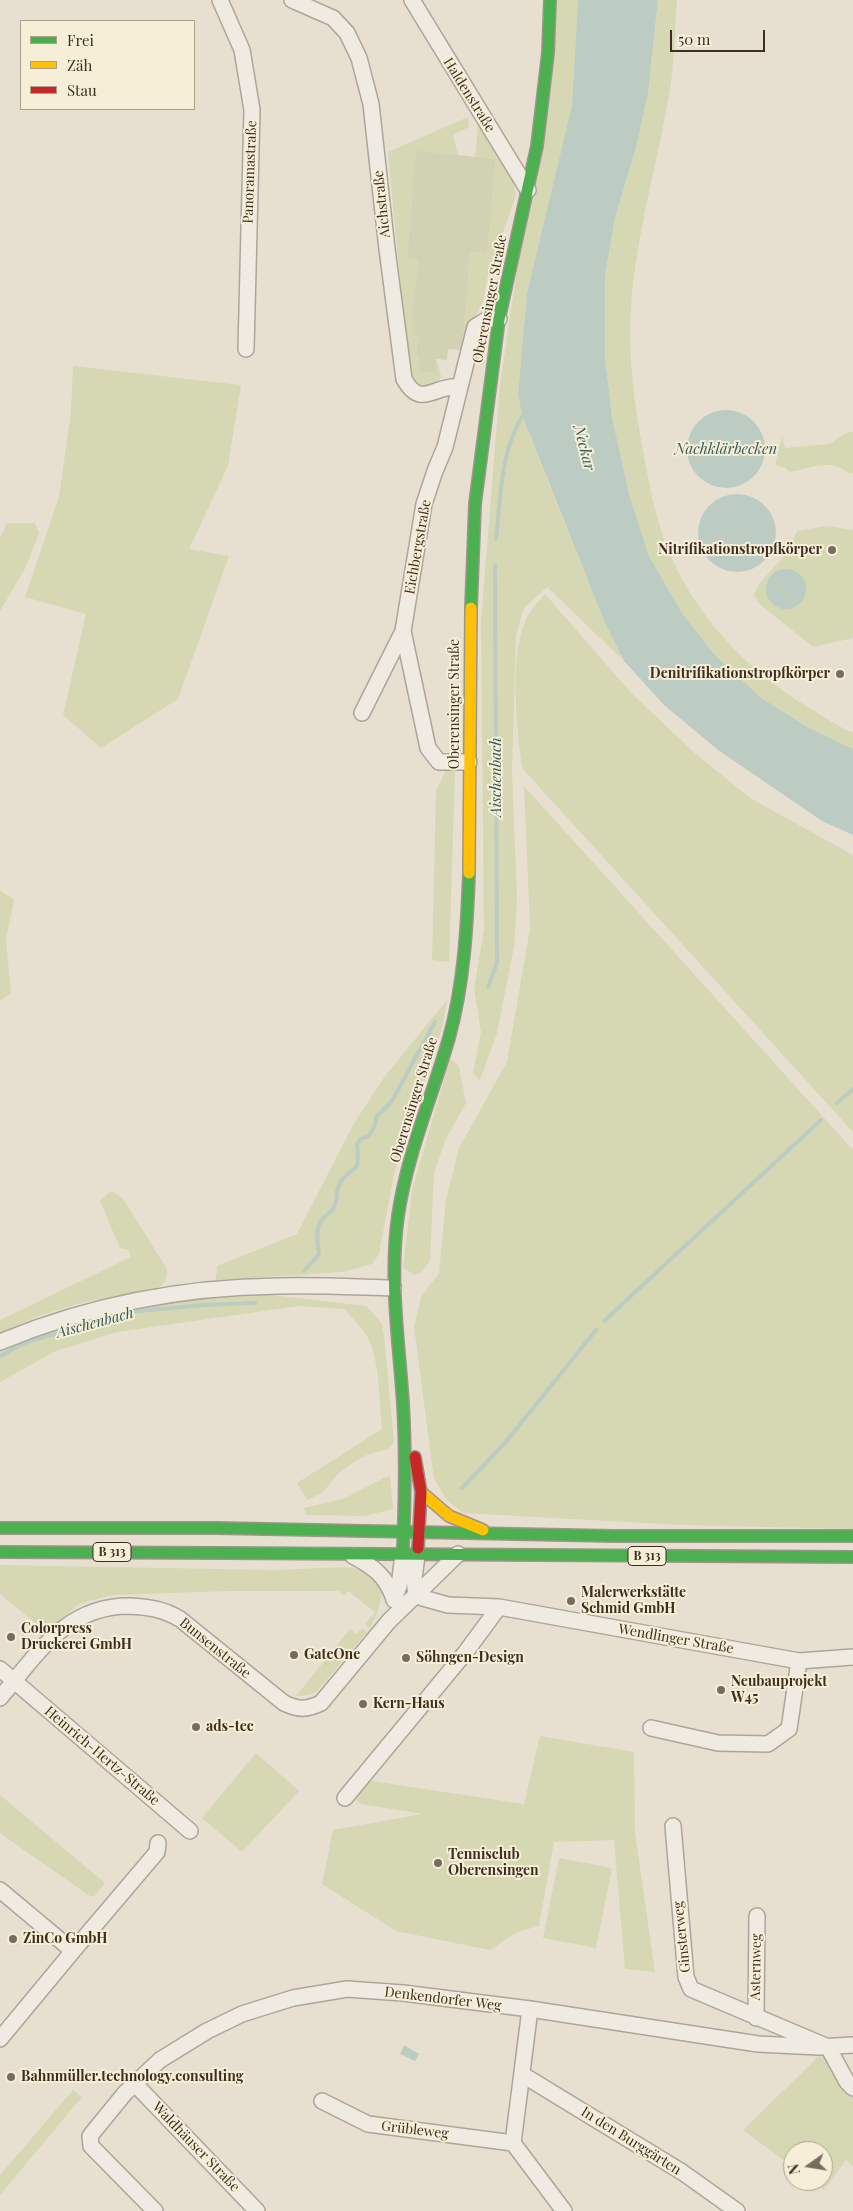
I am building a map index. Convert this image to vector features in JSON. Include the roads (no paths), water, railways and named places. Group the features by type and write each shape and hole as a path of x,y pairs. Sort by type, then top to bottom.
{"main road":[{"name":"Oberensinger Straße","path":"410,1555 404,1530 403,1405 393,1288 398,1216 414,1145 450,1037 462,974 467,931 472,550 483,439 499,319 537,146 548,53 550,0"},
{"name":"Oberensinger Straße","path":"403,1405 414,1450 421,1492 419,1530 410,1555"},
{"path":"421,1492 448,1517 489,1532"},
{"name":"B 313","path":"0,1528 419,1530 695,1538 853,1536"},
{"name":"B 313","path":"0,1552 853,1557"}],"street":[{"name":"Panoramastraße","path":"220,0 242,50 252,110 246,349"},
{"name":"Aichstraße","path":"292,0 332,18 347,33 359,58 371,104 404,379 413,392 422,395 434,393 445,387 459,387"},
{"name":"Haldenstraße","path":"412,0 528,190"},
{"name":"Eichbergstraße","path":"469,762 439,762 428,748 403,631 424,504 435,471 446,447 475,327 488,319 499,319"},
{"path":"362,713 403,631"},
{"path":"0,1342 44,1323 94,1308 186,1292 279,1286 393,1288"},
{"path":"347,1554 382,1574 390,1585 394,1599"},
{"name":"Bunsenstraße","path":"0,1698 55,1634 71,1621 93,1611 114,1606 148,1607 166,1611 180,1619 284,1703 297,1710 309,1709 321,1703 330,1694 389,1622 458,1554"},
{"path":"410,1555 416,1596"},
{"name":"Bunsenstraße","path":"389,1622 394,1599 410,1555"},
{"name":"Wendlinger Straße","path":"416,1596 448,1605 499,1607 799,1661 853,1657"},
{"path":"345,1798 465,1653 499,1607"},
{"path":"651,1728 718,1743 768,1744 789,1729 799,1661"},
{"name":"Heinrich-Hertz-Straße","path":"0,1669 190,1831"},
{"name":"Ginsterweg","path":"673,1826 686,1977 691,1989 828,2047"},
{"path":"0,2039 157,1852 158,1843"},
{"path":"0,1890 73,1951"},
{"name":"Asternweg","path":"756,2018 757,1916"},
{"name":"Denkendorfer Weg","path":"155,2211 92,2146 90,2136 125,2093 160,2060 207,2031 242,2014 293,1998 347,1989 403,1993 530,2009 758,2044 828,2047 853,2045"},
{"path":"530,2009 513,2143 564,2211"},
{"path":"828,2047 847,2082 853,2088"},
{"name":"In den Burggärten","path":"523,2075 682,2172 737,2211"},
{"name":"Waldhäuser Straße","path":"135,2084 257,2211"},
{"name":"Grübleweg","path":"322,2101 368,2124 513,2143"}],"water":[{"name":"Neckar","path":"578,0 658,0 648,93 637,144 615,218 605,276 605,357 612,417 629,494 649,556 682,613 714,654 761,698 809,728 853,749 853,835 822,821 718,750 664,705 624,661 604,621 522,415 518,395 527,293 572,105"},
{"name":"Nachklärbecken","path":"726,410 741,413 753,422 762,434 765,449 762,464 753,476 741,485 726,488 711,485 699,476 690,464 687,449 690,434 699,422 711,413"},
{"name":"Nachklärbecken","path":"737,494 752,497 764,506 773,518 776,533 773,548 764,560 752,569 737,572 722,569 710,560 701,548 698,533 701,518 710,506 722,497"},
{"path":"790,569 797,572 803,578 806,589 805,597 797,606 790,609 782,609 775,606 767,597 766,585 769,578 778,570"},
{"path":"404,2045 419,2054 415,2061 400,2054"}],"waterway":[{"name":"Aischenbach","path":"496,539 506,457 517,426 525,412"},
{"name":"Aischenbach","path":"488,987 497,963 495,566"},
{"name":"Aischenbach","path":"304,1271 319,1254 318,1226 335,1206 340,1183 357,1166 357,1144 361,1139 369,1136 375,1125 376,1117 392,1101 435,1022"},
{"path":"837,1103 853,1089"},
{"path":"604,1321 821,1120"},
{"name":"Aischenbach","path":"0,1356 24,1343 129,1312 203,1305 255,1303"},
{"path":"462,1488 505,1443 596,1330"}],"place":[{"name":"Nitrifikationstropfkörper","path":"832,550"},
{"name":"Denitrifikationstropfkörper","path":"840,674"},
{"name":"Malerwerkstätte Schmid GmbH","path":"571,1601"},
{"name":"Colorpress Druckerei GmbH","path":"11,1637"},
{"name":"GateOne","path":"294,1655"},
{"name":"Söhngen-Design","path":"406,1658"},
{"name":"Neubauprojekt W45","path":"721,1690"},
{"name":"Kern-Haus","path":"363,1704"},
{"name":"ads-tec","path":"196,1727"},
{"name":"Tennisclub Oberensingen","path":"438,1863"},
{"name":"ZinCo GmbH","path":"13,1939"},
{"name":"Bahnmüller.technology.consulting","path":"11,2077"}]}
